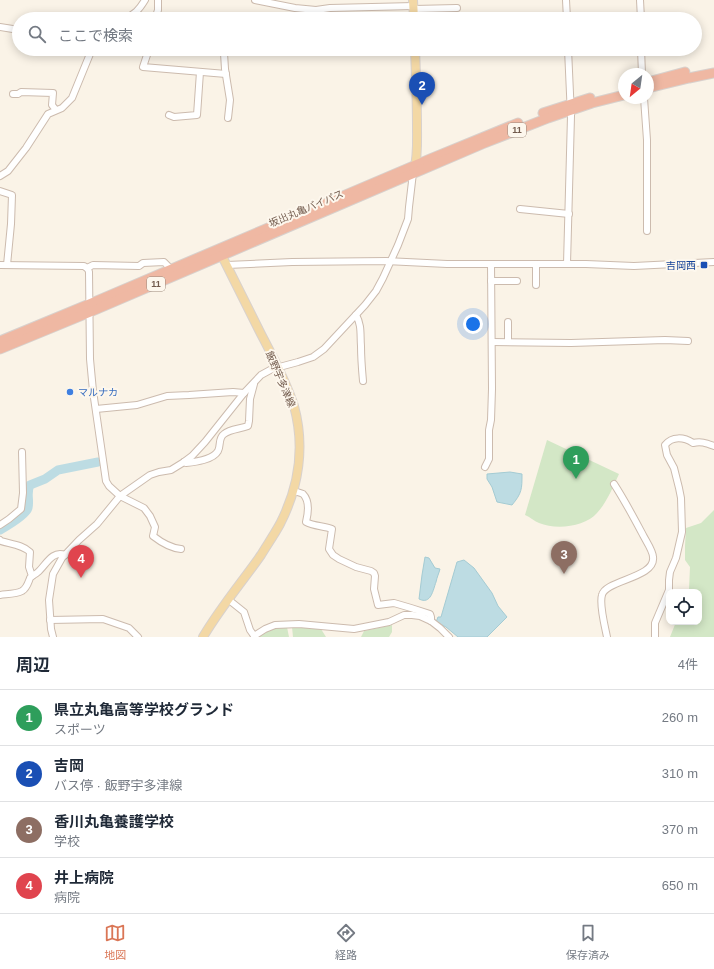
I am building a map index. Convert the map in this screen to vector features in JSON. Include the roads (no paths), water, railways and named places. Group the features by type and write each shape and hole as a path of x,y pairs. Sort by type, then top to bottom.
{"highway":[{"path":"654,81 714,66"},
{"path":"654,87 714,73"},
{"name":"坂出丸亀バイパス","path":"0,349 342,198 548,118 571,107 618,90"},
{"name":"坂出丸亀バイパス","path":"571,107 592,104 618,97"},
{"name":"坂出丸亀バイパス","path":"0,341 90,308 171,269 220,252"}],"main road":[{"path":"415,56 417,151 415,169"},
{"name":"飯野宇多津線","path":"203,637 275,532 289,506 297,478 300,453 297,418 289,393 278,367 220,252"}],"street":[{"path":"136,12 145,0"},
{"path":"157,12 158,0"},
{"path":"255,0 295,8 316,10 330,8 414,5 457,8"},
{"path":"566,0 567,12"},
{"path":"640,0 641,12"},
{"path":"0,27 12,29"},
{"path":"0,176 8,171 26,148 48,114 66,105 72,98 89,56"},
{"path":"147,56 143,67 226,74"},
{"path":"224,56 230,100 228,118"},
{"path":"567,264 571,107 568,56"},
{"path":"641,56 642,68"},
{"path":"169,115 174,117 197,115 200,72"},
{"path":"13,94 18,94 21,92 53,93 52,105 56,110"},
{"path":"644,104 647,140 647,231"},
{"path":"53,637 49,600 53,574 57,565 65,555 97,524 120,496 150,476 159,472 171,470 184,462 198,450 244,393 261,375 272,369 298,362 319,354 365,305 379,286 408,219 415,169"},
{"path":"0,191 12,196 11,224 3,265 84,266 87,268 93,265 139,266 143,262 164,262 171,269"},
{"path":"520,210 569,214"},
{"path":"227,266 292,262 390,261 447,264 567,264 634,266 714,262"},
{"path":"485,467 489,459 489,430 491,420 491,264"},
{"path":"536,264 536,285"},
{"path":"87,268 89,272 90,359 106,481 109,486 120,496 144,508 150,516 154,527 153,536 162,544 181,549"},
{"path":"491,281 517,281"},
{"path":"356,315 361,328 363,381"},
{"path":"508,322 508,342"},
{"path":"492,342 571,343 665,340 688,341"},
{"path":"184,462 201,461 212,456 218,451 222,434 248,426 250,399 254,382"},
{"path":"96,409 137,405 167,396 233,392 244,393"},
{"path":"655,637 655,623 669,590 670,572 676,558 682,532 679,488 674,468 667,456 665,445 669,440 682,438 688,439 693,443 704,442 714,446"},
{"path":"0,525 21,509 24,493 22,452"},
{"path":"607,637 603,618 603,591 647,570 653,563 654,556 640,528 614,484"},
{"path":"294,491 303,494 306,499 308,506 306,522 332,529 329,549 333,555 338,559 356,567 374,572 374,589 378,605 394,603 411,608 430,614 431,621"},
{"path":"0,540 24,547 30,552 29,567 32,576"},
{"path":"0,595 24,591 32,576 36,574 49,559 57,554 65,555"},
{"path":"229,600 244,612 250,630 254,636 274,625 299,624 354,629 389,622 404,616 412,615 420,616 431,621 449,637"},
{"path":"50,620 103,619 129,628 138,637"}],"water":[{"path":"510,472 522,474 521,491 512,505 497,502 492,487 487,479 487,474"},
{"path":"425,557 429,558 435,568 440,569 431,596 426,600 423,600 419,599"},
{"path":"464,560 474,568 492,593 498,606 507,617 487,637 458,637 446,627 436,622 438,617 441,617 457,562"}],"waterway":[{"path":"0,530 27,511 28,491 30,485 45,479 58,470 98,462"}],"place":[{"name":"吉岡","path":"422,105"},
{"name":"吉岡西","path":"704,265"},
{"name":"マルナカ","path":"70,392"},
{"name":"県立丸亀高等学校グランド","path":"576,479"},
{"name":"香川丸亀養護学校","path":"564,574"},
{"name":"井上病院","path":"81,578"}]}
